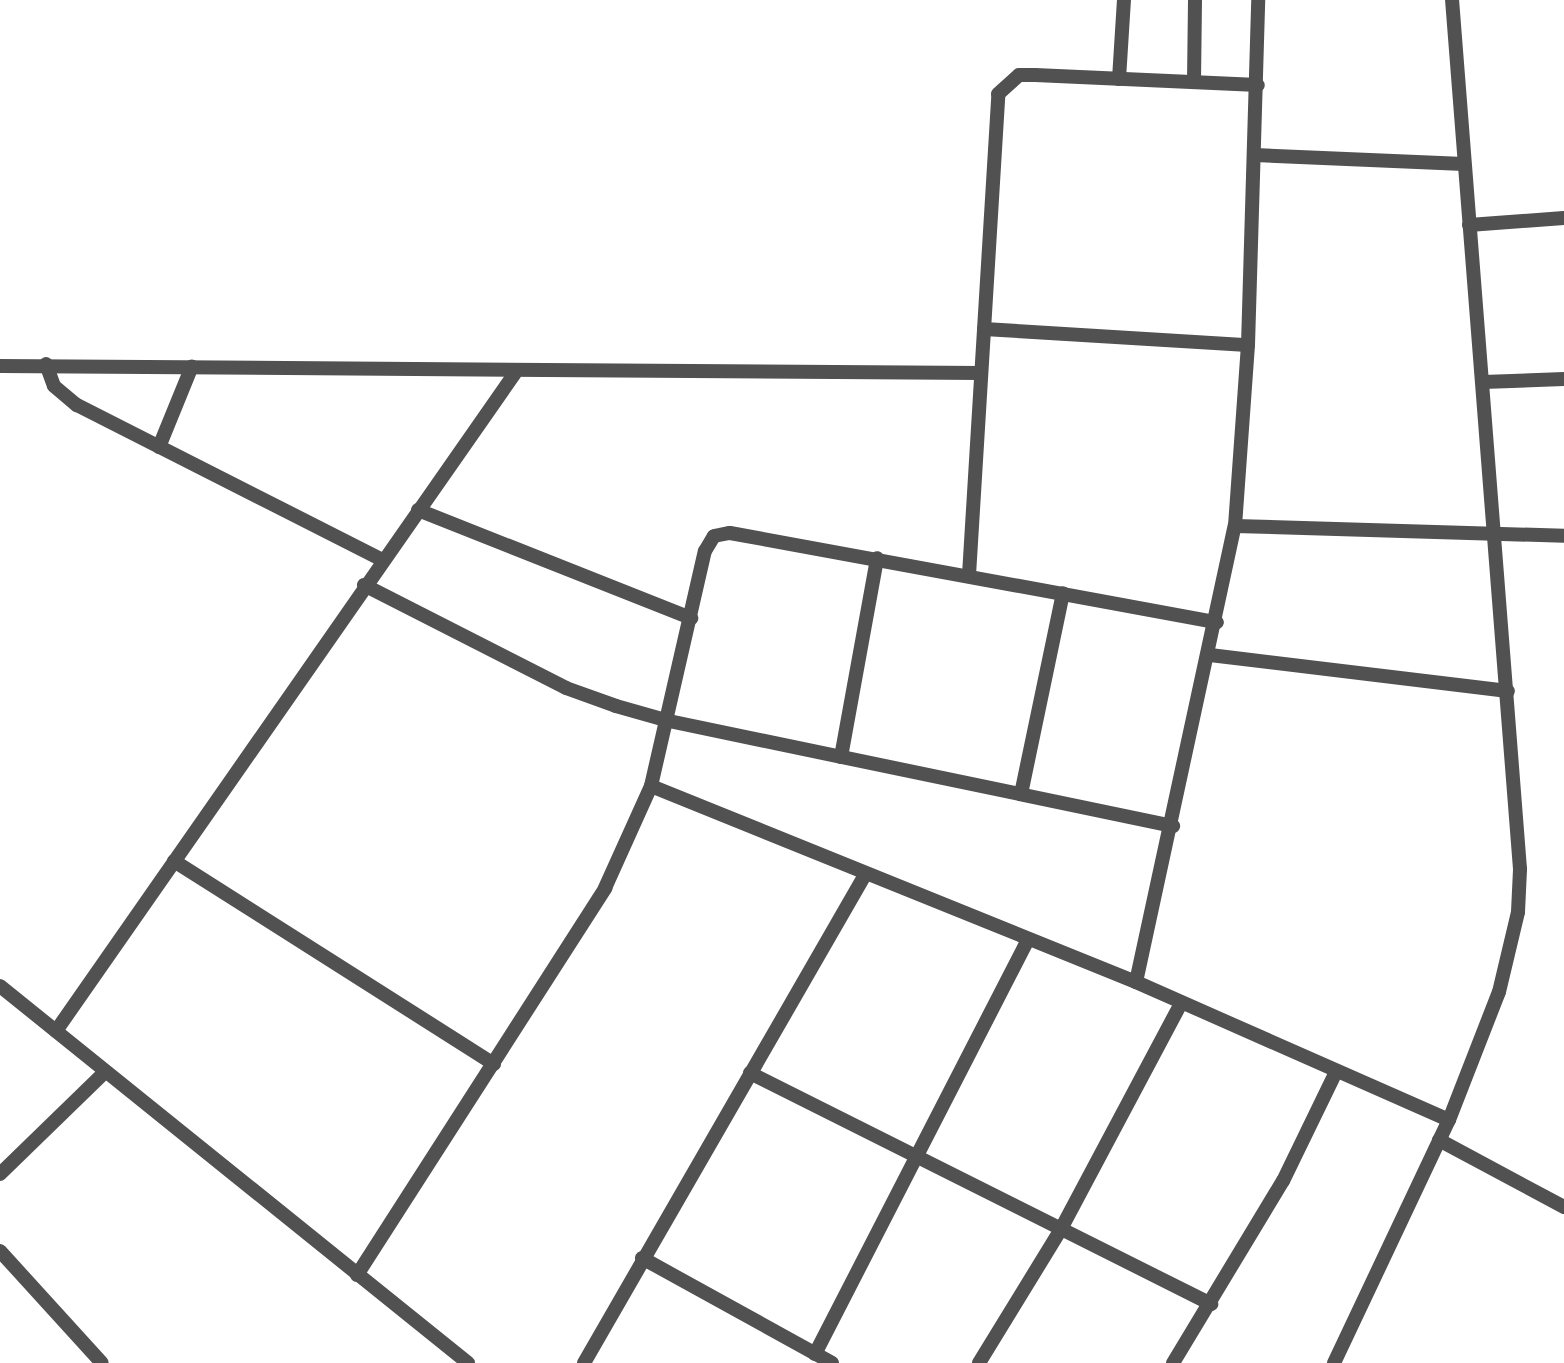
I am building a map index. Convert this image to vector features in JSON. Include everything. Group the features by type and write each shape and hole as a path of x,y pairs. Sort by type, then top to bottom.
{"street":[{"path":"1119,79 1124,0"},
{"path":"1194,82 1195,0"},
{"path":"1136,982 1210,655 1235,526 1248,345 1258,85 1258,0"},
{"path":"1334,1363 1449,1120 1508,966 1518,912 1520,869 1508,691 1452,0"},
{"path":"969,575 998,94 1019,75 1258,85"},
{"path":"1255,155 1464,164"},
{"path":"1469,225 1564,218"},
{"path":"984,329 1248,345"},
{"path":"0,366 46,364 515,373 981,373"},
{"path":"46,364 64,397 382,560"},
{"path":"159,447 192,366"},
{"path":"56,1031 363,585 515,373"},
{"path":"1483,382 1564,379"},
{"path":"418,510 691,618"},
{"path":"1235,526 1564,536"},
{"path":"357,1275 605,888 651,786 669,721 708,543 721,533 877,558 1217,622"},
{"path":"841,757 877,558"},
{"path":"363,585 566,688 669,721 1173,825"},
{"path":"1021,794 1063,593"},
{"path":"1210,655 1508,691"},
{"path":"651,786 1136,982 1449,1120"},
{"path":"174,860 494,1064"},
{"path":"584,1363 642,1258 866,875"},
{"path":"815,1354 1028,940"},
{"path":"0,986 468,1363"},
{"path":"979,1363 1061,1229 1181,1003"},
{"path":"0,1174 105,1072"},
{"path":"1173,1363 1283,1181 1336,1072"},
{"path":"750,1073 1211,1304"},
{"path":"1439,1140 1564,1207"},
{"path":"0,1251 102,1363"},
{"path":"642,1258 832,1363"}]}
